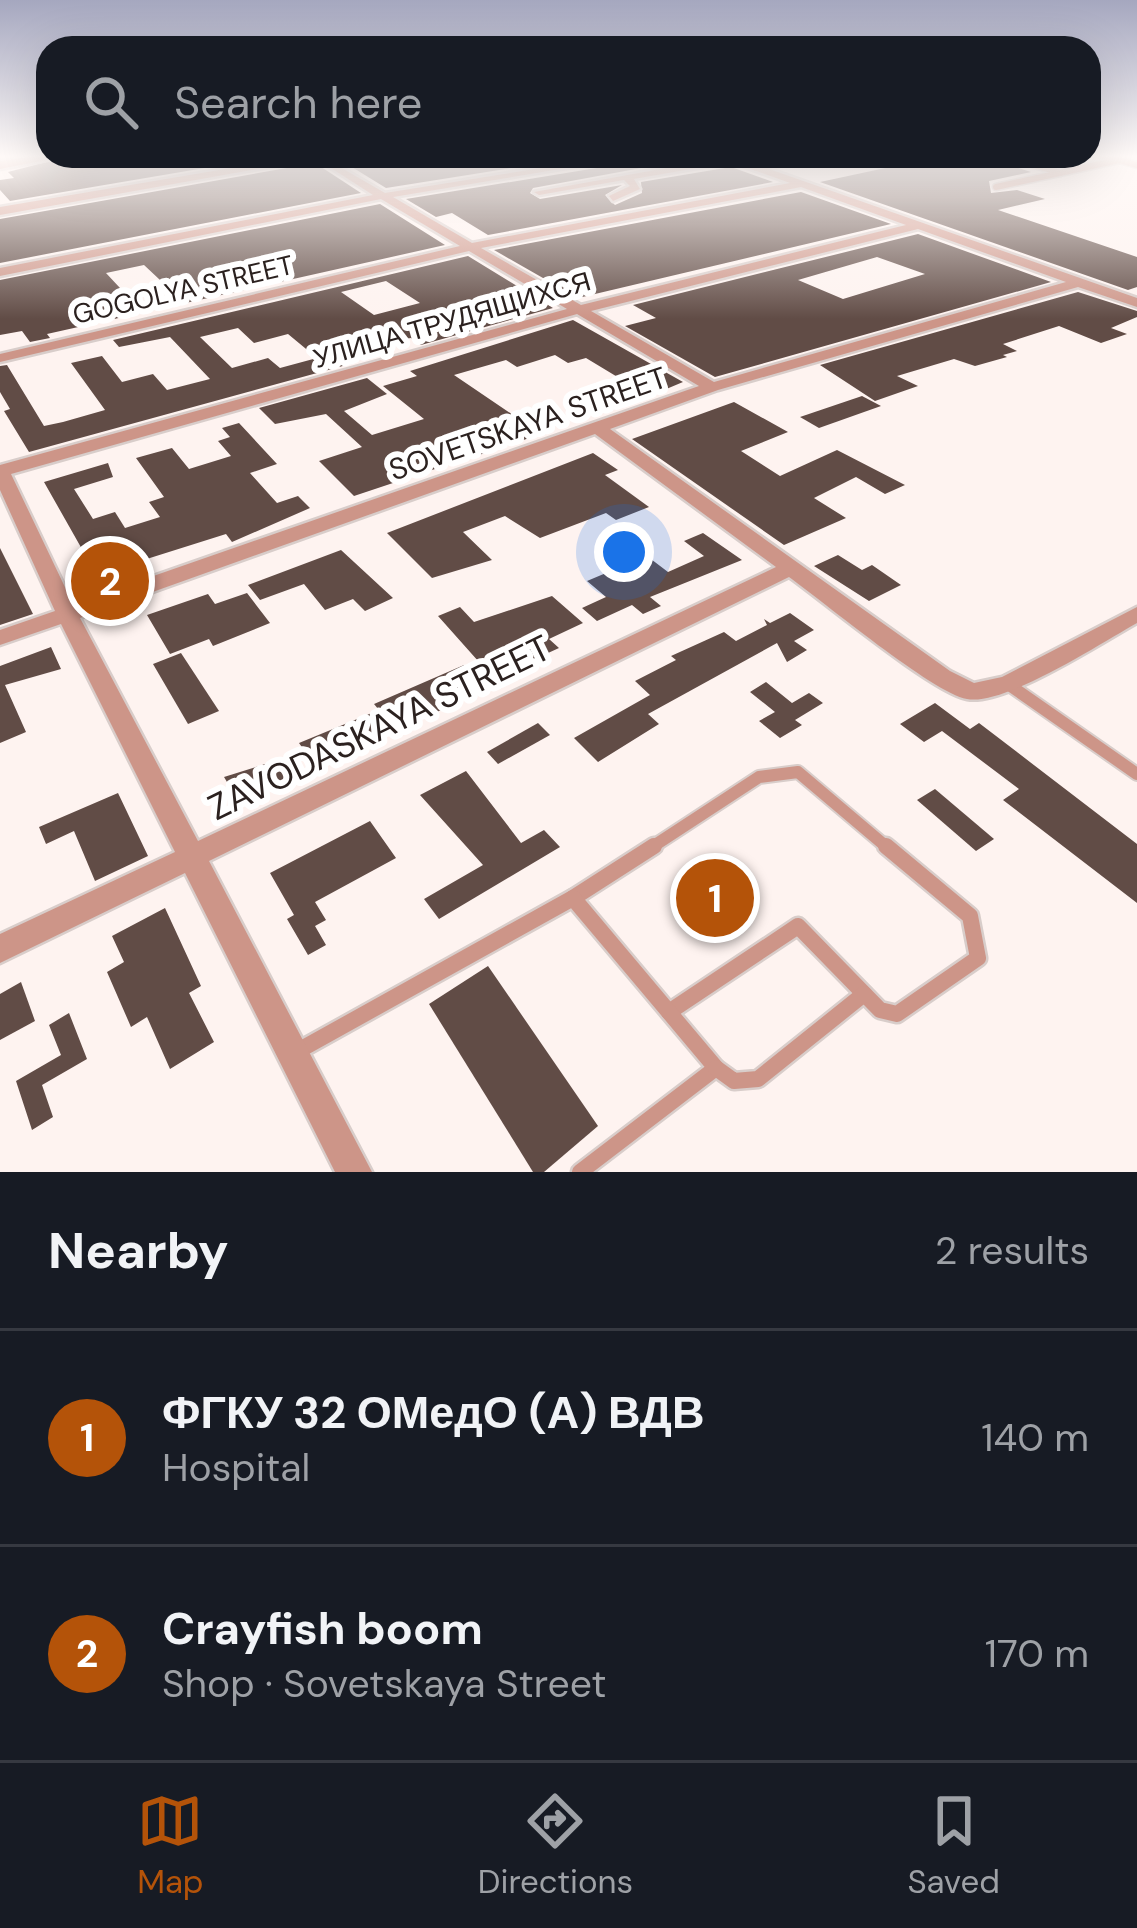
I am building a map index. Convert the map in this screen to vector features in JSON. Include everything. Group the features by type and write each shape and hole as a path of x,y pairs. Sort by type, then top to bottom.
{"street":[{"path":"0,272 314,210"},
{"path":"408,210 712,387"},
{"name":"GOGOLYA STREET","path":"0,353 470,243 648,210"},
{"path":"876,210 1137,303"},
{"name":"УЛИЦА ТРУДЯЩИХСЯ","path":"0,471 580,309 920,225"},
{"name":"SOVETSKAYA STREET","path":"0,638 712,387 1080,282"},
{"path":"598,429 789,569 971,692 1008,684 1137,614"},
{"path":"0,471 67,614 354,1172"},
{"name":"ZAVODASKAYA STREET","path":"0,949 789,569"}],"lane":[{"path":"1008,684 1137,774"},
{"path":"294,1054 573,898 759,777 799,772 970,916 978,958 897,1014 880,1010 798,926 669,1012"},
{"path":"573,898 716,1068 734,1081 758,1078 865,994"},
{"path":"580,1172 716,1068"}],"building":[{"path":"52,210 275,210 0,263 0,219"},
{"path":"352,210 389,210 445,245 47,334 50,338 30,342 22,331 0,335 0,280","holes":["144,265 175,294 134,303 106,273"]},
{"path":"424,210 624,210 488,235 452,213 436,217"},
{"path":"707,210 851,210 891,224 578,298 494,250"},
{"path":"899,210 999,210 1137,257 1137,287 1128,290"},
{"path":"918,234 1051,282 715,377 625,326 656,318 633,305","holes":["877,257 925,274 843,299 798,280"]},
{"path":"468,256 553,308 421,345 411,338 391,341 344,354 350,364 29,452 4,411 10,409 0,392 0,366 7,365 44,426 105,410 71,363 102,356 122,382 153,374 167,390 210,379 170,337 119,347 113,340","holes":["386,281 420,303 374,315 341,292","238,328 254,343 288,334 317,358 280,368 268,358 232,368 200,337"]},
{"path":"1078,292 1137,311 1137,317 1111,328 1127,334 1101,343 1059,326 1003,344 1017,351 1003,355 1007,357 975,366 954,359 897,376 918,386 875,401 820,365"},
{"path":"573,320 683,382 621,408 603,397 634,387 586,358 568,363 555,355 517,367 506,360 454,375 541,434 479,455 469,448 435,459 444,466 354,496 319,461 362,447 326,414 275,424 259,408 367,378 387,394 344,411 372,435 424,419 383,386 417,376 410,371"},
{"path":"862,396 881,406 819,428 800,417"},
{"path":"734,402 788,432 741,451 780,476 837,450 905,485 885,494 856,477 814,498 846,518 784,545 632,439"},
{"path":"239,423 277,464 250,473 277,503 298,496 310,508 232,542 226,534 115,569 123,582 104,588 44,482 108,463 113,477 74,489 93,519 115,512 125,528 160,517 149,502 164,497 136,458 172,448 189,469 231,456 218,441 230,437 222,428"},
{"path":"593,453 618,470 605,475 649,507 616,520 606,513 540,538 505,516 463,532 492,560 432,578 387,533"},
{"path":"703,533 742,560 650,597 661,606 643,614 632,605 597,621 582,608 606,597 587,581 625,565 618,560 639,550 668,572 704,556 684,541"},
{"path":"0,548 33,614 0,625"},
{"path":"341,550 393,598 365,611 353,599 325,610 304,584 260,600 248,585"},
{"path":"838,555 862,570 872,565 901,585 869,601 814,566"},
{"path":"247,593 270,623 213,646 209,639 170,654 147,615 208,594 215,604"},
{"path":"552,596 583,623 549,639 559,648 524,664 517,657 487,671 438,616 460,607 474,622"},
{"path":"790,613 814,630 794,641 807,650 787,662 777,643 648,714 659,724 598,762 574,738 650,695 635,681 676,660 671,656 724,632 736,641 767,625 764,619 770,623"},
{"path":"51,647 61,669 5,685 26,732 0,743 0,666"},
{"path":"181,653 219,711 188,724 153,664"},
{"path":"464,665 480,682 435,704 441,710 412,724 416,728 399,736 393,728 313,763 299,743 379,710 374,704"},
{"path":"766,682 792,703 809,693 823,703 795,720 802,725 780,738 759,721 775,712 750,692"},
{"path":"935,703 970,729 979,723 1137,844 1137,903 1003,800 1019,789 942,731 924,742 900,724"},
{"path":"538,723 550,735 498,764 487,752"},
{"path":"275,761 288,781 239,802 224,777"},
{"path":"466,771 521,843 544,830 560,847 439,919 424,899 483,865 420,795"},
{"path":"935,789 994,839 976,851 917,800"},
{"path":"118,793 148,856 95,881 74,831 46,844 39,827"},
{"path":"370,821 396,858 315,902 326,920 315,926 326,945 308,955 287,919 294,915 270,873"},
{"path":"165,908 201,986 189,993 214,1042 170,1069 147,1017 131,1027 107,972 124,962 112,936"},
{"path":"488,966 598,1126 544,1172 533,1172 429,1004"},
{"path":"21,982 35,1021 0,1040 0,994"},
{"path":"69,1013 87,1059 42,1085 53,1117 32,1130 16,1081 61,1055 49,1025"}],"place":[{"name":"Crayfish boom","path":"110,581"},
{"name":"ФГКУ 32 ОМедО (А) ВДВ","path":"715,898"}]}
